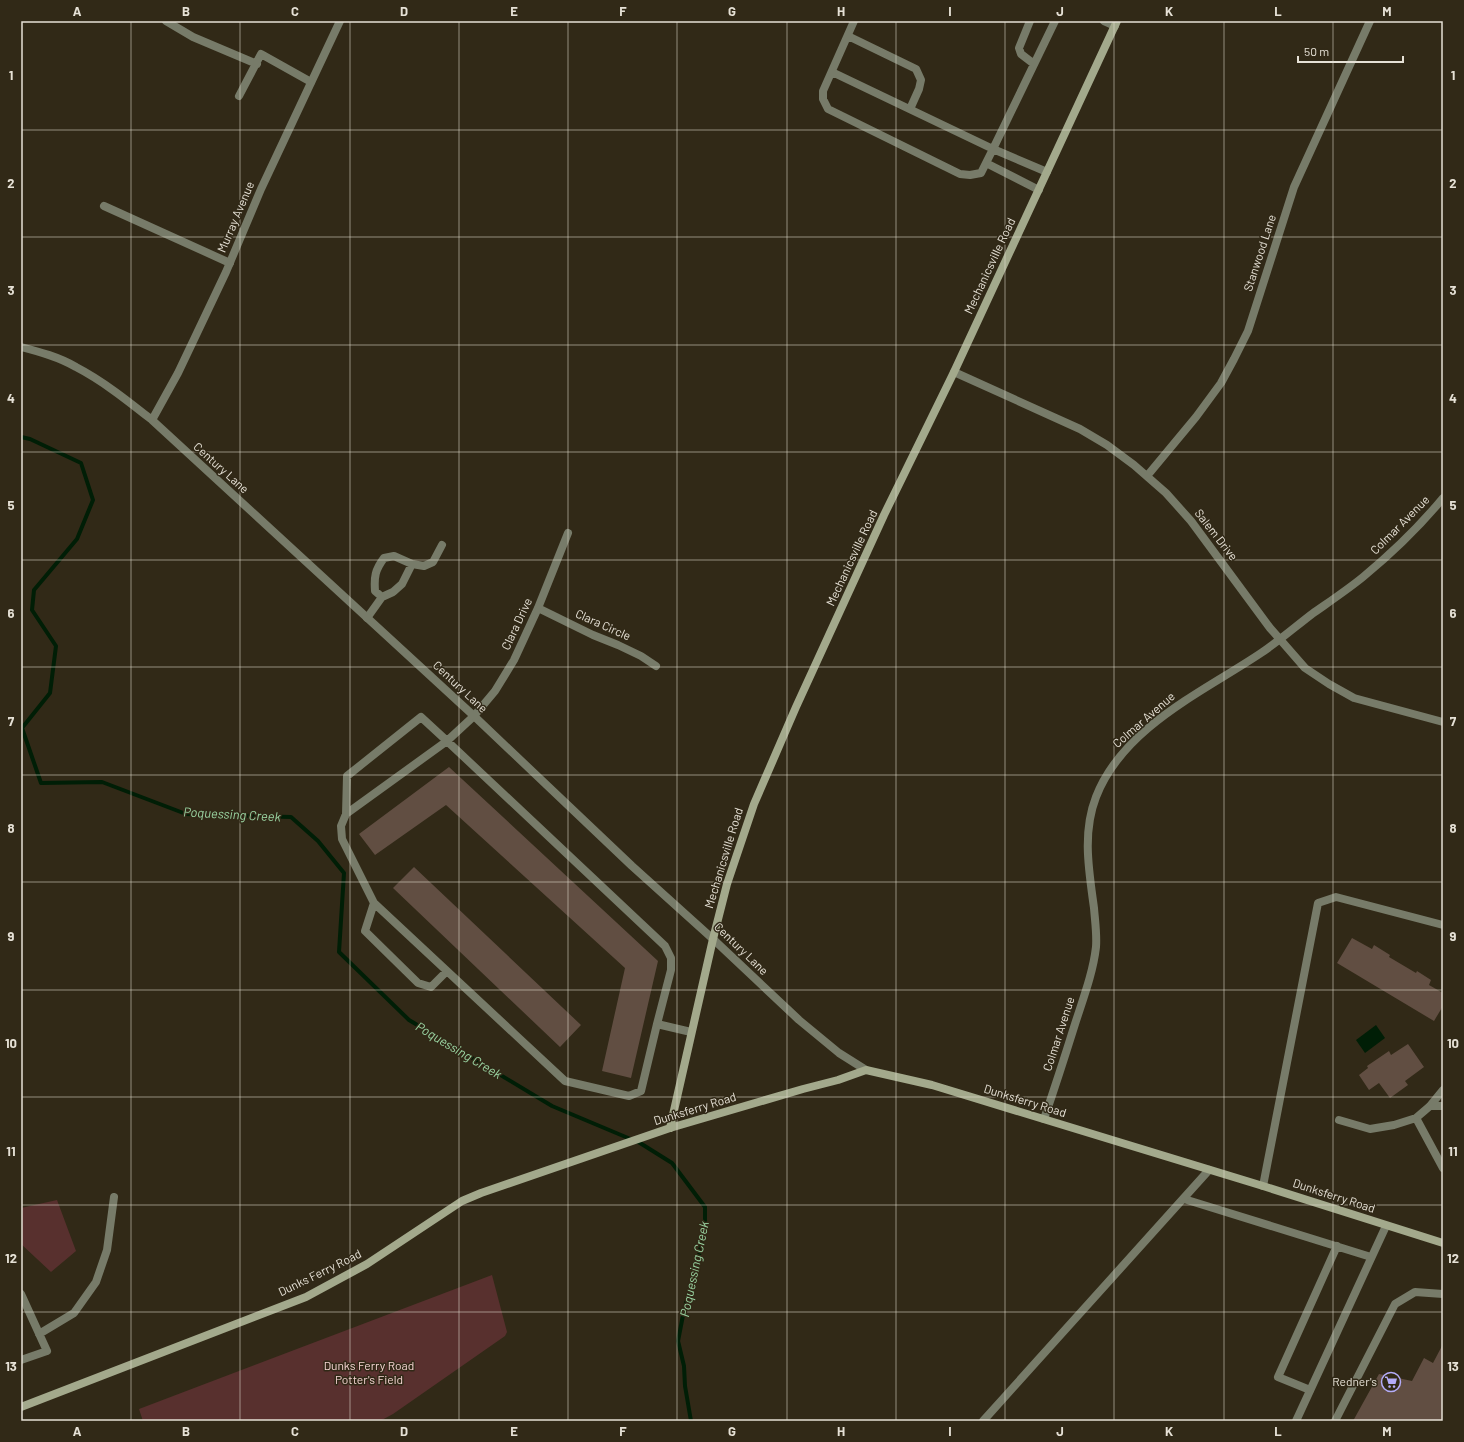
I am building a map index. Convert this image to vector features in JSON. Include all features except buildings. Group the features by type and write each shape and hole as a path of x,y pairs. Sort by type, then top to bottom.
{"street":[{"path":"166,21 194,37 257,64"},
{"name":"Murray Avenue","path":"152,420 178,373 230,263 261,189 340,21"},
{"path":"854,21 823,91 828,109 960,174 970,175 981,173 1054,21"},
{"path":"1030,21 1019,48 1021,54 1034,64"},
{"path":"1104,21 1116,24"},
{"name":"Stanwood Lane","path":"1146,476 1196,417 1221,383 1248,331 1294,187 1370,21"},
{"name":"Mechanicsville Road","path":"670,1128 691,1032 727,884 754,804 796,707 875,535 954,372 1116,24"},
{"path":"848,36 916,70 921,80 919,89 910,110"},
{"path":"239,96 262,54 311,82"},
{"path":"832,72 993,149 1047,172"},
{"path":"986,163 1039,190"},
{"path":"104,206 230,263"},
{"name":"Century Lane","path":"21,346 51,356 76,367 124,397 152,420 474,716 632,866 713,939 799,1020 839,1053 866,1070"},
{"name":"Salem Drive","path":"954,372 1080,429 1107,445 1134,465 1166,493 1191,521 1280,640 1305,668 1354,698 1443,722"},
{"name":"Colmar Avenue","path":"1044,1119 1080,1008 1096,947 1096,931 1087,837 1090,814 1096,796 1110,769 1118,757 1183,701 1280,640 1363,577 1399,546 1443,498"},
{"name":"Clara Drive","path":"346,814 447,741 474,716 495,691 514,660 538,608 568,533"},
{"path":"382,597 375,591 374,577 379,564 384,558 394,556 412,564 424,566 433,562 442,545"},
{"path":"367,618 382,597 393,592 402,584 412,564"},
{"name":"Clara Circle","path":"538,608 593,636 618,645 641,656 656,666"},
{"path":"421,717 665,946 671,958 671,970 641,1091 629,1096 565,1081 374,903 342,839 341,826 346,814 347,776 421,717"},
{"path":"1263,1186 1318,903 1336,897 1443,925"},
{"path":"374,903 365,931 418,984 431,987 447,971"},
{"path":"657,1024 691,1032"},
{"name":"Dunksferry Road","path":"598,1152 670,1128 838,1080 866,1070 932,1085 1263,1186 1443,1243"},
{"path":"1339,1120 1370,1129 1394,1125 1416,1118 1430,1106 1443,1090"},
{"path":"1430,1106 1443,1106"},
{"path":"1416,1118 1443,1168"},
{"name":"Dunks Ferry Road","path":"21,1407 306,1297 367,1264 462,1201 480,1193 598,1152"},
{"path":"983,1421 1209,1170"},
{"path":"39,1334 74,1313 96,1282 108,1250 114,1197"},
{"path":"1184,1199 1371,1257"},
{"path":"1296,1421 1386,1226"},
{"path":"1310,1390 1278,1377 1337,1246"},
{"path":"1335,1421 1395,1304 1415,1292 1443,1294"},
{"path":"21,1294 46,1351 21,1360"}],"green space":[{"path":"57,1200 76,1251 51,1272 21,1244 21,1208"},
{"name":"Dunks Ferry Road Potter's Field","path":"492,1275 507,1332 505,1336 393,1414 380,1421 143,1421 139,1409"}],"shaded area":[{"path":"1376,1025 1385,1038 1365,1053 1356,1040"}],"waterway":[{"name":"Poquessing Creek","path":"21,437 30,439 81,463 93,500 77,539 34,590 32,610 56,646 50,693 22,728 41,783 102,782 186,814 291,817 318,841 344,873 339,952 409,1020 552,1106 640,1143 672,1163 705,1207 705,1224 697,1266 684,1310 678,1341 684,1366 685,1386 691,1421"}],"place":[{"name":"Redner's","path":"1391,1382"}]}
